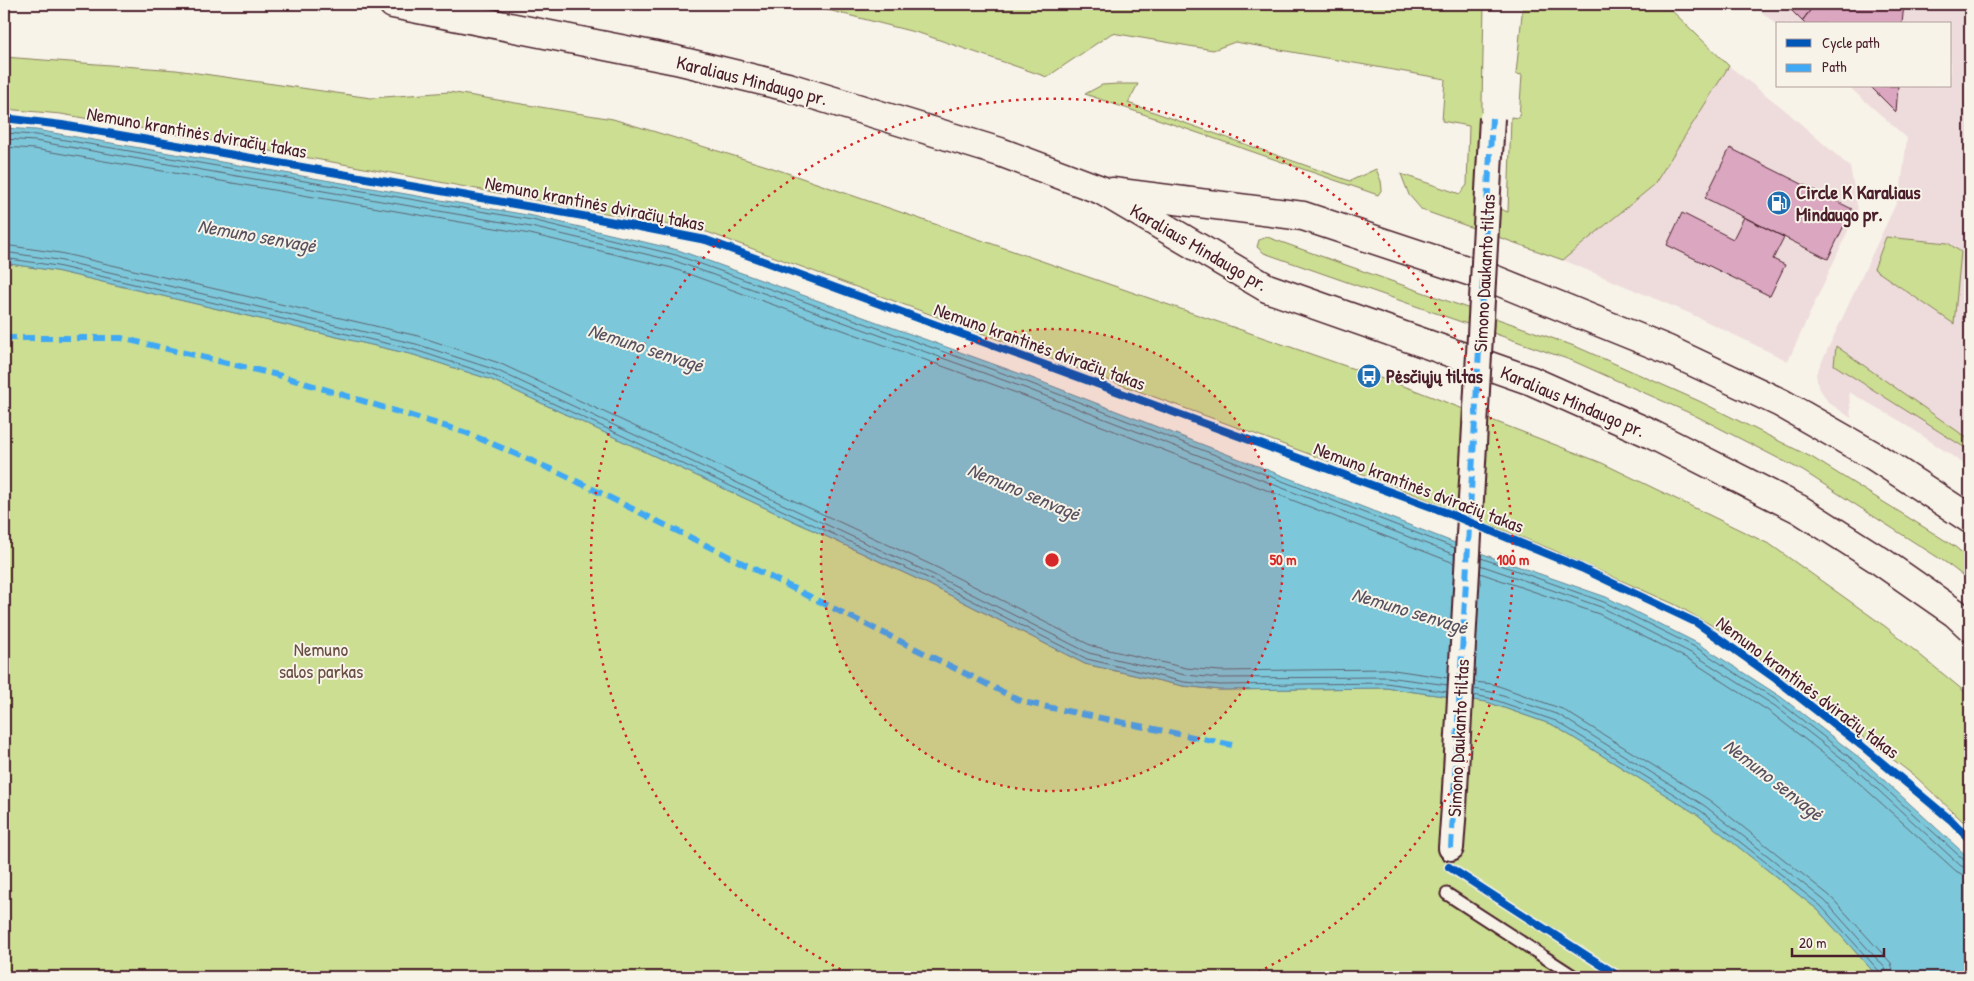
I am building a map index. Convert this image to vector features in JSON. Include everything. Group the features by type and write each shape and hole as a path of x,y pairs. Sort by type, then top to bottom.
{"main road":[{"name":"Karaliaus Mindaugo pr.","path":"393,4 461,11 788,87 1000,152 1101,190 1267,288 1532,381 1655,436 1799,509 1879,560 1955,613 1970,627"},
{"name":"Karaliaus Mindaugo pr.","path":"1101,190 1303,216 1493,279 1666,348 1781,404 1874,456 1970,519"}],"street":[{"name":"Simono Daukanto tiltas","path":"1451,848 1492,118"}],"lane":[{"path":"1447,894 1575,977"}],"shaded area":[{"path":"1752,4 1970,4 1970,468 1902,422 1849,392 1851,418 1828,402 1818,386 1816,374 1900,195 1907,138 1850,88 1952,88 1952,22 1776,22 1776,24"},
{"path":"1729,66 1785,110 1850,167 1858,209 1788,361 1689,313 1563,260 1654,185"}],"green space":[{"path":"793,4 1484,4 1480,202 1508,212 1511,117 1519,118 1522,75 1516,74 1523,4 1665,4 1729,66 1654,185 1563,260 1422,210 1409,195 1401,174 1460,194 1467,185 1469,126 1442,121 1445,79 1235,42 1213,50 1112,33 1047,77 922,34 832,11"},
{"path":"4,57 176,70 371,98 449,92 613,119 767,166 1412,389 1602,463 1771,545 1886,627 1970,696 1970,828 1916,777 1732,637 1676,605 1553,550 1374,478 707,232 61,114 4,109"},
{"path":"1138,84 1128,103 1350,181 1376,169 1382,189 1378,195 1085,94 1102,85"},
{"path":"1267,237 1577,347 1699,401 1813,458 1954,546 1970,559 1970,581 1945,562 1803,471 1694,415 1573,361 1264,253 1257,247 1259,240"},
{"path":"1886,237 1948,243 1961,252 1954,324 1874,269"},
{"name":"Nemuno salos parkas","path":"4,263 56,271 414,355 492,380 930,585 1085,664 1183,686 1220,690 1386,688 1487,702 1553,725 1698,815 1818,910 1878,977 4,977"},
{"path":"1836,346 1970,440 1970,451 1834,365"}],"water":[{"name":"Nemuno senvagė","path":"4,128 36,130 533,216 678,250 1029,377 1491,557 1606,597 1699,644 1781,697 1861,759 1970,859 1970,977 1878,977 1818,910 1698,815 1553,725 1487,702 1386,688 1220,690 1183,686 1085,664 930,585 492,380 414,355 56,271 4,263"}],"building":[{"path":"1785,4 1815,4 1802,21"},
{"path":"1815,4 1904,4 1902,22 1802,21"},
{"path":"1872,88 1898,88 1896,112"},
{"name":"Circle K Karaliaus Mindaugo pr.","path":"1730,148 1852,209 1828,259 1705,198"},
{"path":"1682,213 1733,239 1744,217 1784,237 1773,259 1785,265 1770,296 1667,245"},
{"path":"1970,225 1970,320 1963,320"}],"marked path":[{"path":"1451,848 1492,118"},
{"path":"4,338 121,338 278,375 467,433 562,474 1023,702 1232,745"}],"cycle path":[{"name":"Nemuno krantinės dviračių takas","path":"4,118 62,125 583,216 706,240 1445,512 1581,568 1697,623 1776,679 1862,746 1952,821 1970,840"},
{"path":"1449,867 1620,977"}],"place":[{"name":"Circle K Karaliaus Mindaugo pr.","path":"1779,203"},
{"name":"Pėsčiųjų tiltas","path":"1369,376"}]}
